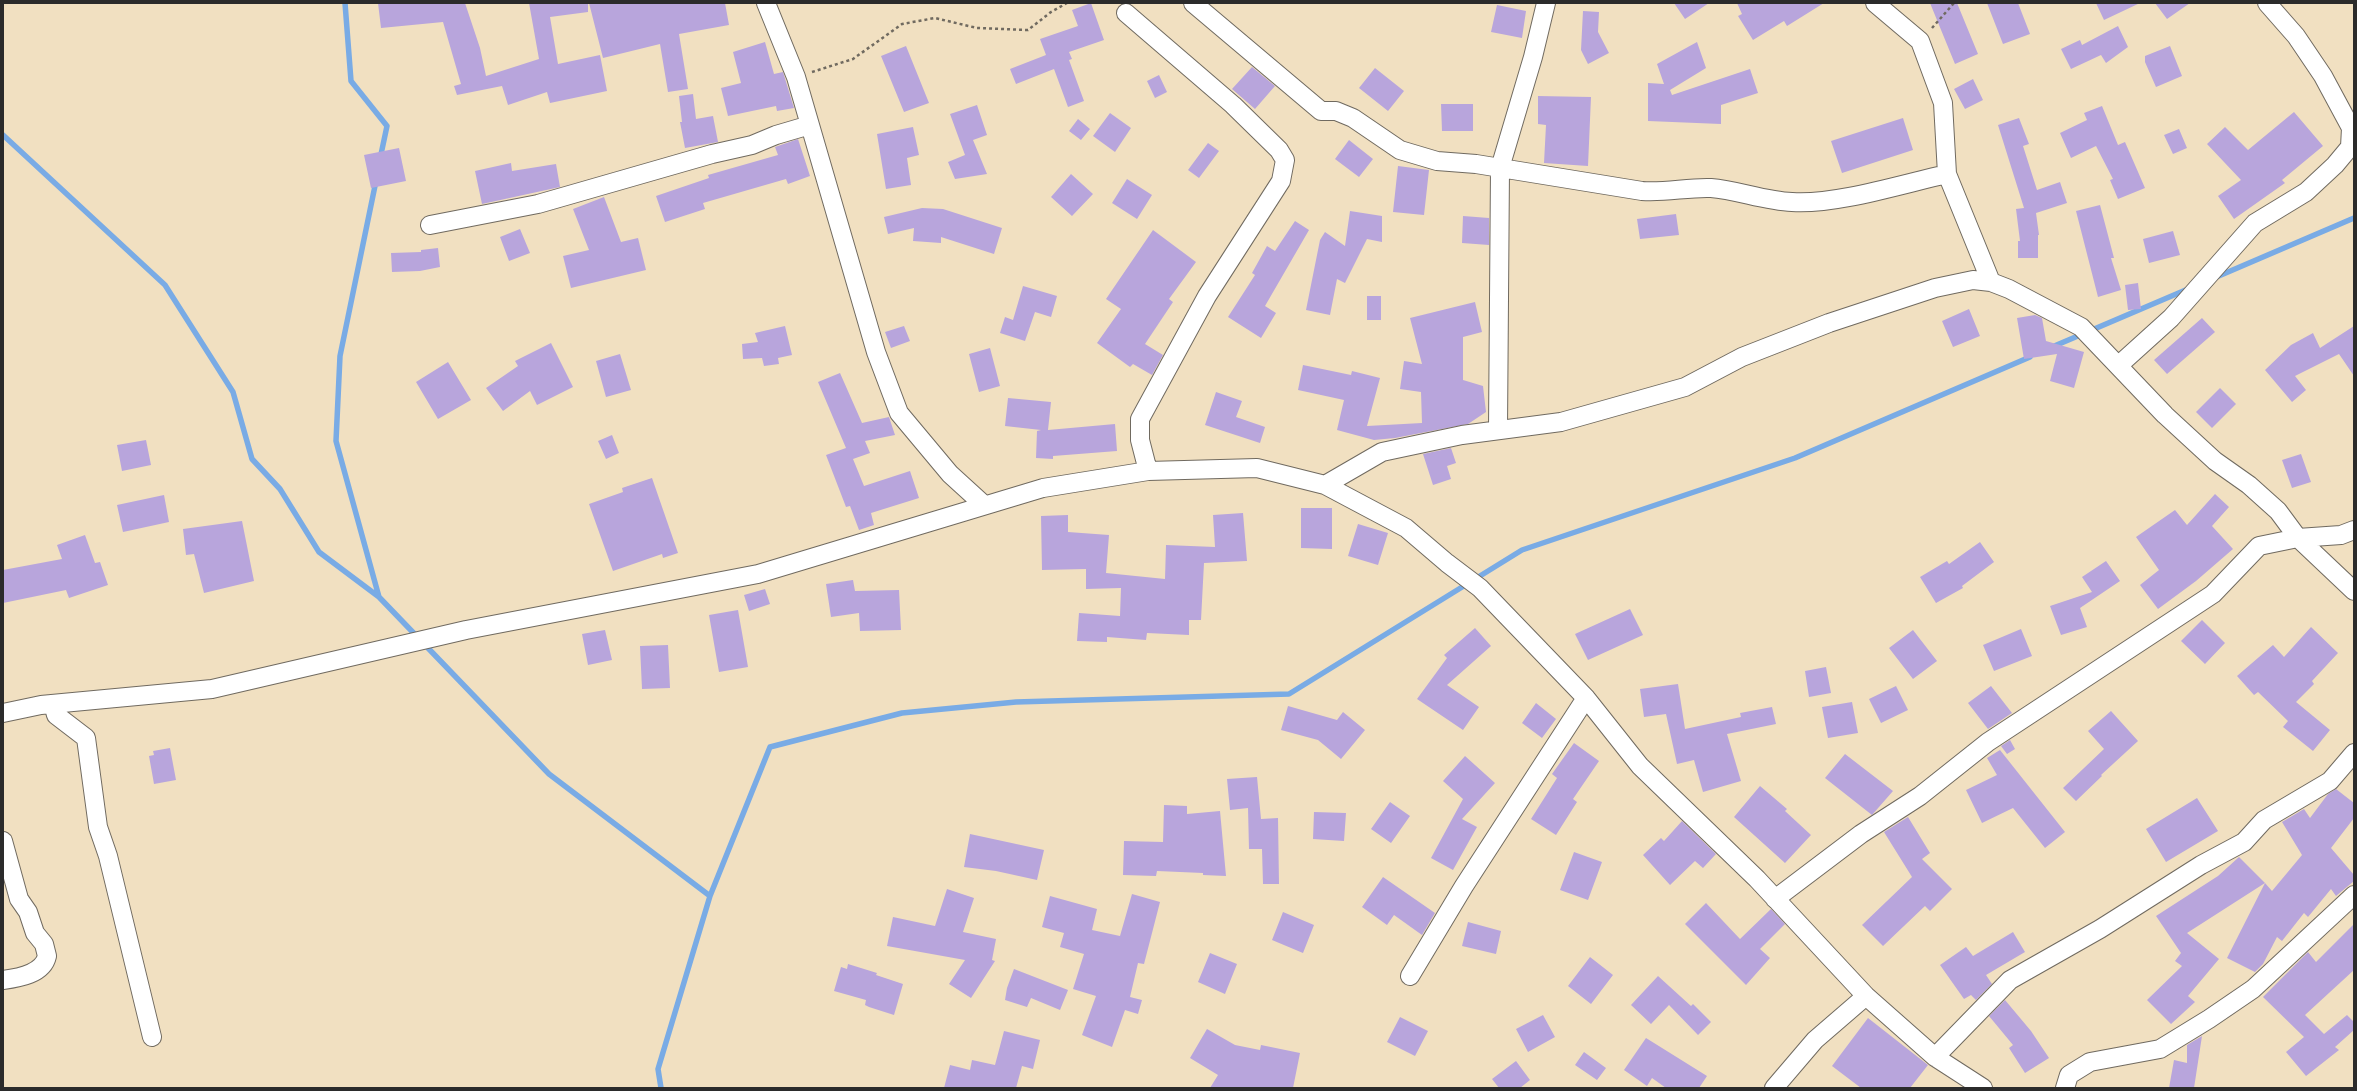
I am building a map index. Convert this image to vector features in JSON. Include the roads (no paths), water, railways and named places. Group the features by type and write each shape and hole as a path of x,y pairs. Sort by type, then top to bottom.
{"street":[{"path":"766,3 796,77 876,352 899,413 950,474 984,505"},
{"path":"1193,3 1321,111 1336,111 1353,118 1400,150 1437,161 1500,168 1642,191 1660,192 1712,188 1753,198 1793,202 1840,198 1947,174"},
{"path":"1498,429 1500,168 1533,57 1546,3"},
{"path":"1875,3 1920,42 1942,103 1947,174 1991,282"},
{"path":"2119,366 2171,318 2256,223 2306,192 2335,165 2350,147 2351,128 2322,76 2296,36 2267,3"},
{"path":"1126,13 1233,105 1279,150 1285,160 1281,181 1207,296 1140,419 1140,440 1148,470"},
{"path":"430,225 538,204 712,154 752,145 776,135 810,125"},
{"path":"1325,485 1382,452 1498,429 1561,422 1685,387 1742,357 1829,323 1935,288 1973,280 1991,282 2081,327 2165,415 2215,461 2249,485 2278,511 2298,538 2354,591"},
{"path":"3,713 53,704 212,689 466,630 758,574 1043,488 1148,470 1257,468 1325,485 1406,528 1447,563 1480,588 1586,698 1640,766 1775,899 1866,996 1935,1057 1983,1088"},
{"path":"1775,899 1861,834 1920,796 1988,742 2213,594 2259,546 2298,538 2341,535 2354,530"},
{"path":"1410,976 1464,886 1586,698"},
{"path":"53,704 56,715 86,738 98,827 108,856 152,1037"},
{"path":"1935,1057 2010,980 2100,929 2201,865 2244,842 2264,820 2330,781 2354,753"},
{"path":"3,841 19,899 28,912 35,933 44,944 47,956 40,969 18,978 3,980"},
{"path":"2065,1088 2069,1075 2090,1062 2160,1049 2209,1019 2253,989 2354,895"},
{"path":"1774,1088 1816,1040 1866,996"}],"waterway":[{"path":"345,3 351,81 387,126 380,159"},
{"path":"3,135 165,285 233,392 252,459 280,489 319,552 379,597"},
{"path":"376,181 340,356 336,441 379,597 549,774 710,896"},
{"path":"2214,278 2354,218"},
{"path":"2052,347 2188,289"},
{"path":"661,1088 658,1069 710,896 770,747 902,713 1016,702 1289,694 1522,550 1795,458 2030,357"}]}
